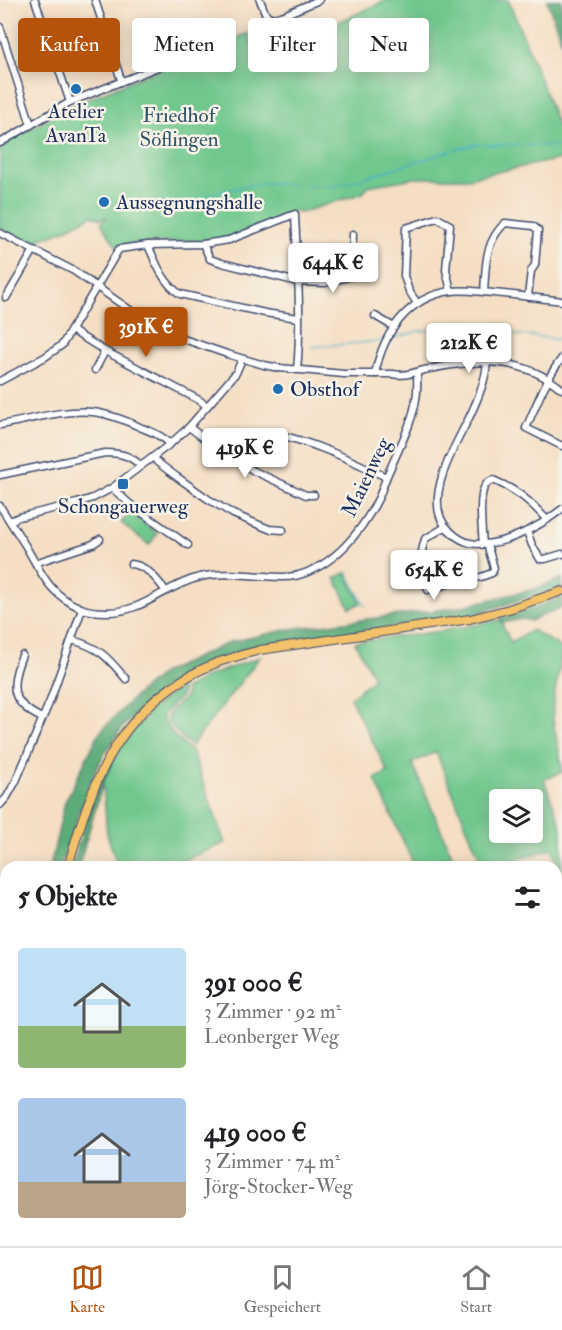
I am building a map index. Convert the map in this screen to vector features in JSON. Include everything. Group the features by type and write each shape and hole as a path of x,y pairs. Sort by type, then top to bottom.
{"main road":[{"path":"70,861 77,832 108,756 136,718 154,701 197,672 230,658 260,650 470,619 562,591"}],"street":[{"path":"35,0 70,102"},
{"path":"95,0 121,80"},
{"path":"260,0 266,15 273,18 319,0"},
{"path":"0,27 31,125"},
{"path":"0,143 70,102 142,72"},
{"path":"0,381 52,353 62,345 119,249 148,245 203,244 229,240 295,214 299,352 297,370"},
{"path":"417,303 404,276 406,228 437,218 450,225 446,270 451,291"},
{"path":"484,292 489,246 502,226 505,224 532,226 538,230 535,265 531,271 528,296"},
{"path":"0,233 74,271 140,317 172,335 264,365 344,374 393,374 455,364 488,362 523,368 548,379 562,389"},
{"path":"351,276 353,234"},
{"path":"203,244 210,259 298,282 325,284 364,273"},
{"path":"148,245 164,280 180,294 264,313 298,318"},
{"path":"6,298 34,250"},
{"path":"375,374 378,358 385,342 401,317 417,303 431,297 451,291 484,292 562,301"},
{"path":"375,316 394,327"},
{"path":"71,330 207,406"},
{"path":"95,370 105,351"},
{"path":"9,521 93,498 112,488 189,427 236,373 242,358"},
{"path":"562,358 548,379 526,428 562,446"},
{"path":"488,362 484,380 470,416 446,465 438,492 439,510 445,526 457,538 467,542 485,544 527,531 562,510"},
{"name":"Maienweg","path":"0,506 47,583 54,591 82,609 100,612 130,610 146,604 184,582 201,577 226,574 293,576 320,567 360,529 379,496 416,403 415,372"},
{"path":"0,425 70,412 92,412 107,414 133,424 161,436 170,444"},
{"path":"189,427 254,471 306,495 314,495"},
{"path":"272,434 327,449 386,477"},
{"path":"0,475 105,453 120,453 141,466"},
{"path":"153,457 185,483 233,514 269,529 283,530"},
{"path":"445,526 425,539 420,557 428,590 492,573 494,568 485,544 481,509 483,489 487,483 493,480 505,485 531,502 547,520"},
{"path":"112,488 131,505 188,545"},
{"path":"527,531 540,559 562,554"},
{"path":"36,564 93,544 100,539"},
{"path":"132,564 144,567 166,591"},
{"path":"0,805 16,781 53,694 82,609"},
{"path":"72,640 88,644 104,654 126,680"},
{"path":"22,655 15,673 16,695 27,711 42,718"}],"green space":[{"name":"Friedhof Söflingen","path":"387,0 508,0 562,137 562,159 468,178 415,178 368,186 363,193 300,213 295,210 233,237 206,241 116,246 101,223 106,217 100,219 93,215 62,231 31,243 0,228 0,146 71,106 153,72 236,72 236,38 248,33 248,72 337,72 337,23"},
{"path":"547,0 562,0 562,43"},
{"path":"130,512 157,534 149,545 121,523"},
{"path":"346,573 361,603 350,608 335,578"},
{"path":"562,578 562,587 469,616 306,638 249,649 202,665 180,677 148,702 123,727 94,774 62,861 51,861 65,802 99,733 136,695 163,673 230,642 290,629 454,608 535,589"},
{"path":"562,597 562,607 531,621 523,619 502,623 500,618 514,615"},
{"path":"500,620 511,642 532,630 562,648 553,708 562,772 544,780 562,828 562,861 557,861 552,848 514,861 481,861 436,752 412,763 454,861 412,861 375,779 388,772 350,698 374,678 355,642 442,631"},
{"path":"260,657 191,746 167,722 171,711 186,696 185,689 208,676"},
{"path":"180,688 182,695 163,716 164,723 192,752 225,843 182,861 116,861 107,834 103,783 120,746 152,709"},
{"path":"118,750 103,783 80,861 74,861 96,792"}],"waterway":[{"path":"453,150 482,144"},
{"path":"485,145 504,145"},
{"path":"506,145 562,146"},
{"path":"366,177 450,151"},
{"path":"304,185 334,186 365,178"},
{"path":"211,194 270,183 294,184"},
{"path":"160,203 196,203 208,195"},
{"path":"390,339 419,331 449,328 562,340"},
{"path":"312,347 382,341"},
{"path":"347,572 365,606"}],"place":[{"name":"Atelier AvanTa","path":"76,89"},
{"name":"Aussegnungshalle","path":"104,202"},
{"name":"Obsthof","path":"278,389"},
{"name":"Schongauerweg","path":"123,484"}]}
